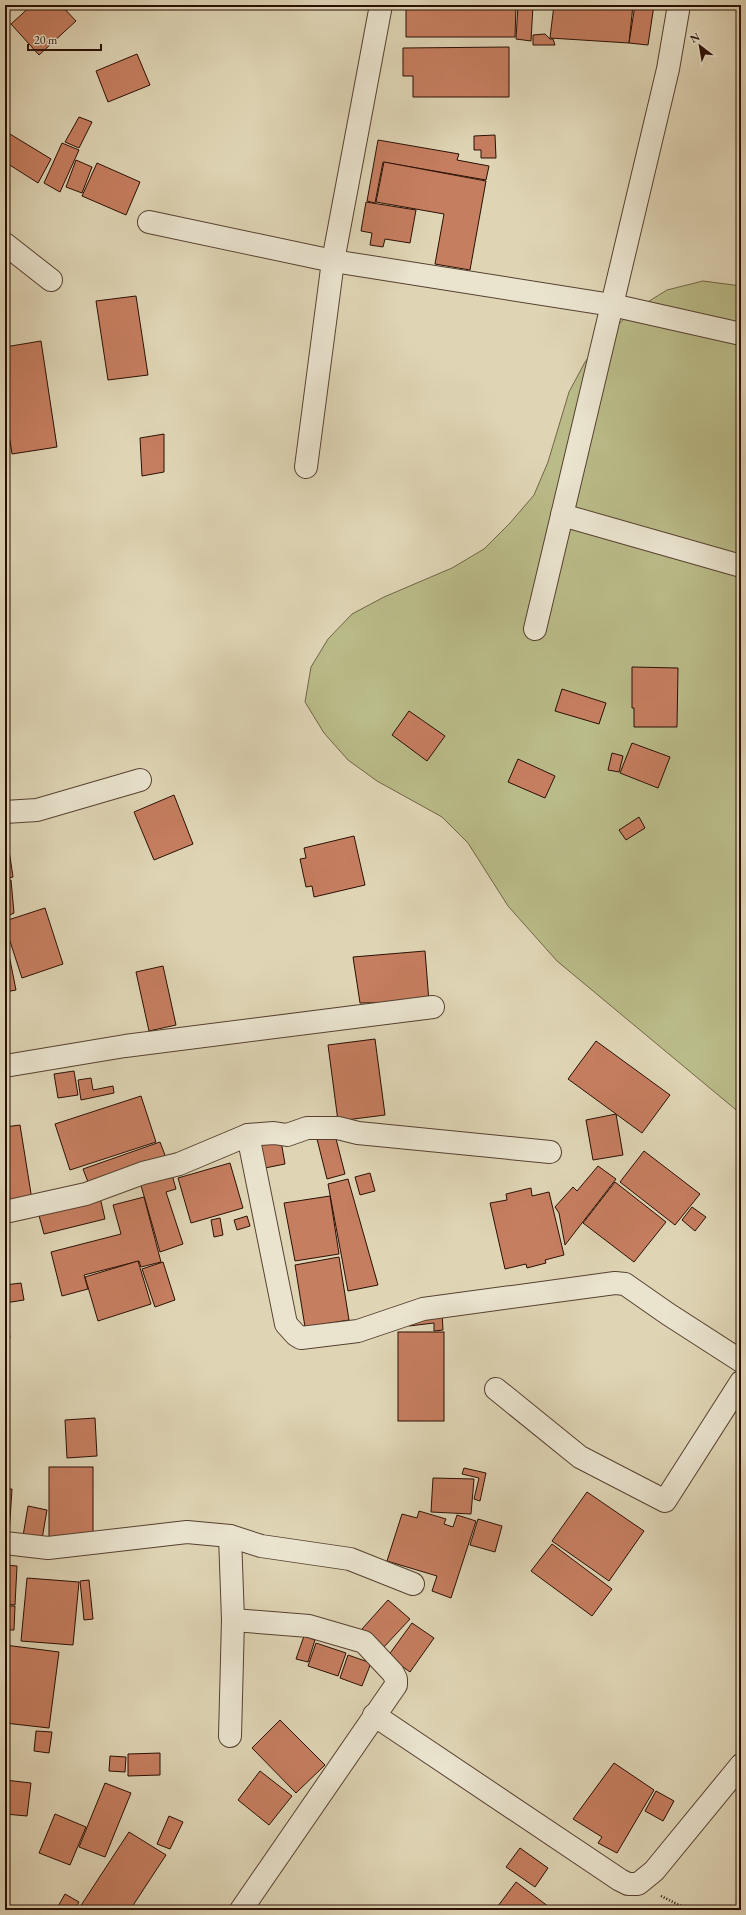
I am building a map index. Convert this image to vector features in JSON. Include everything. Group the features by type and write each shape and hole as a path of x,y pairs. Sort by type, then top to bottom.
{"street":[{"path":"306,467 333,261 381,5"},
{"path":"535,629 668,69 679,5"},
{"path":"149,222 333,261 612,305 741,334"},
{"path":"5,244 51,280"},
{"path":"562,515 741,566"},
{"path":"5,812 37,810 140,780"},
{"path":"5,1066 125,1046 433,1007"},
{"path":"5,1212 86,1194 143,1173 179,1164 248,1135 274,1133 287,1135 308,1128 338,1128 358,1134 550,1152"},
{"path":"248,1135 286,1324 296,1336 301,1338 358,1331 423,1309 615,1283 625,1284 668,1314 741,1361"},
{"path":"496,1389 580,1457 665,1501 741,1382"},
{"path":"5,1543 48,1548 187,1532 230,1536 261,1546 350,1559 413,1584"},
{"path":"230,1536 233,1620 230,1736"},
{"path":"233,1620 309,1626 364,1642 393,1673 396,1679 396,1684 241,1910"},
{"path":"374,1715 628,1884 638,1884 654,1871 741,1765"}],"path":[{"path":"638,1884 689,1910"}],"green space":[{"path":"703,281 741,286 741,1114 557,961 508,906 468,843 442,817 377,781 348,760 324,733 305,702 311,667 328,639 352,614 384,597 452,568 484,549 510,523 534,495 548,462 569,392 585,362 606,335 633,311 667,290"}],"building":[{"path":"32,5 61,5 76,21 39,55 11,24"},
{"path":"406,5 516,5 515,37 406,37"},
{"path":"518,5 533,6 531,41 516,39"},
{"path":"537,5 551,5 549,9 537,8"},
{"path":"554,5 633,5 629,43 550,38"},
{"path":"635,5 654,5 648,45 629,43"},
{"path":"545,34 550,39 553,39 555,45 533,45 533,35"},
{"path":"5,44 9,48 5,52"},
{"path":"509,47 509,97 413,97 413,76 403,76 403,48"},
{"path":"137,54 150,85 108,102 96,71"},
{"path":"79,117 92,122 79,148 65,142"},
{"path":"5,131 51,159 38,183 5,162"},
{"path":"495,135 496,158 481,158 481,150 474,150 474,136"},
{"path":"378,140 459,154 457,160 489,166 486,180 383,162 375,203 367,201"},
{"path":"62,143 79,150 60,192 44,183"},
{"path":"76,160 92,167 82,193 66,187"},
{"path":"384,162 486,181 470,270 435,264 444,214 376,202"},
{"path":"97,163 140,182 126,215 82,196"},
{"path":"366,202 416,210 410,243 385,239 383,247 370,245 372,233 361,231"},
{"path":"5,279 10,284 5,290"},
{"path":"136,296 148,375 108,380 96,301"},
{"path":"41,341 57,447 12,454 5,408 5,347"},
{"path":"164,434 164,472 142,476 140,438"},
{"path":"632,667 678,668 677,727 634,727 634,708 632,708"},
{"path":"562,689 606,703 599,724 555,711"},
{"path":"409,711 445,736 427,761 392,735"},
{"path":"632,743 670,757 658,788 620,773"},
{"path":"612,753 623,756 619,772 608,770"},
{"path":"518,759 555,776 545,798 508,782"},
{"path":"174,795 193,844 154,860 134,812"},
{"path":"639,817 645,828 626,840 619,830"},
{"path":"354,836 365,885 314,897 312,886 306,887 300,859 306,858 304,848"},
{"path":"8,843 13,877 5,879 5,844"},
{"path":"11,880 14,913 5,917 5,882"},
{"path":"45,908 63,964 22,978 5,926 5,921"},
{"path":"5,935 16,990 5,992"},
{"path":"425,951 429,1002 360,1003 353,957"},
{"path":"163,966 176,1025 149,1031 136,972"},
{"path":"375,1039 385,1115 338,1121 328,1045"},
{"path":"596,1041 670,1095 642,1133 568,1079"},
{"path":"74,1071 78,1095 58,1098 54,1074"},
{"path":"91,1078 93,1090 113,1086 114,1093 81,1100 78,1080"},
{"path":"5,1086 7,1086 7,1104 5,1104"},
{"path":"141,1096 156,1142 70,1170 55,1124"},
{"path":"616,1114 623,1155 593,1160 586,1120"},
{"path":"20,1125 33,1206 5,1211 5,1127"},
{"path":"334,1131 345,1174 327,1179 316,1135"},
{"path":"281,1141 285,1164 255,1170 258,1145"},
{"path":"160,1142 168,1163 91,1190 83,1169"},
{"path":"644,1151 700,1194 675,1225 620,1182"},
{"path":"230,1163 243,1208 191,1223 178,1178"},
{"path":"598,1166 616,1179 565,1245 559,1213 555,1207 573,1187 577,1191"},
{"path":"171,1171 176,1189 166,1192 183,1244 160,1252 140,1182"},
{"path":"370,1173 375,1191 360,1195 355,1177"},
{"path":"348,1179 378,1285 348,1291 328,1184"},
{"path":"615,1182 666,1222 634,1262 583,1223"},
{"path":"531,1188 532,1196 549,1192 564,1255 545,1260 546,1263 527,1268 526,1264 505,1269 490,1203 507,1200 506,1194"},
{"path":"99,1193 105,1219 44,1234 37,1208"},
{"path":"330,1196 339,1254 295,1261 284,1203"},
{"path":"144,1197 161,1262 141,1267 139,1261 84,1275 88,1289 62,1296 51,1252 121,1234 113,1205"},
{"path":"692,1207 706,1217 695,1231 682,1220"},
{"path":"247,1216 250,1226 237,1230 234,1220"},
{"path":"220,1218 223,1235 214,1237 211,1220"},
{"path":"339,1257 349,1320 305,1327 295,1265"},
{"path":"138,1261 151,1304 98,1321 85,1277"},
{"path":"163,1262 175,1300 155,1307 142,1269"},
{"path":"21,1283 24,1300 5,1303 5,1285"},
{"path":"5,1312 7,1312 10,1338 5,1339"},
{"path":"442,1312 443,1330 434,1331 434,1323 409,1326 408,1316"},
{"path":"398,1332 444,1332 444,1421 398,1421"},
{"path":"95,1418 97,1456 67,1458 65,1420"},
{"path":"49,1467 93,1467 93,1540 49,1540"},
{"path":"464,1468 486,1473 480,1501 474,1499 479,1478 462,1474"},
{"path":"433,1478 474,1479 471,1514 431,1512"},
{"path":"5,1489 12,1489 9,1535 5,1534"},
{"path":"587,1492 644,1531 609,1581 552,1541"},
{"path":"28,1506 47,1510 42,1539 23,1536"},
{"path":"419,1511 446,1519 444,1524 453,1527 457,1515 476,1521 451,1598 432,1591 437,1576 387,1561 402,1514 417,1518"},
{"path":"478,1519 502,1526 495,1552 470,1545"},
{"path":"552,1544 612,1589 592,1616 531,1571"},
{"path":"5,1565 17,1566 15,1605 5,1604"},
{"path":"27,1578 79,1582 73,1645 21,1641"},
{"path":"89,1580 93,1619 84,1620 80,1581"},
{"path":"388,1600 410,1619 383,1648 362,1629"},
{"path":"5,1606 15,1606 14,1630 5,1630"},
{"path":"412,1623 434,1638 410,1672 388,1656"},
{"path":"304,1636 315,1640 308,1662 296,1659"},
{"path":"316,1643 346,1653 338,1676 308,1666"},
{"path":"5,1645 59,1652 49,1728 5,1723"},
{"path":"348,1655 371,1663 362,1686 340,1678"},
{"path":"280,1720 325,1765 296,1793 252,1748"},
{"path":"36,1731 52,1732 49,1753 34,1751"},
{"path":"160,1753 160,1775 128,1776 128,1754"},
{"path":"110,1756 126,1757 125,1772 109,1771"},
{"path":"614,1763 654,1790 617,1853 598,1843 602,1837 573,1819"},
{"path":"260,1771 292,1796 269,1825 238,1800"},
{"path":"5,1780 31,1783 27,1816 5,1814"},
{"path":"105,1783 131,1793 105,1857 79,1847"},
{"path":"656,1791 674,1801 663,1821 645,1811"},
{"path":"55,1814 86,1827 70,1865 39,1853"},
{"path":"169,1816 183,1822 170,1849 157,1844"},
{"path":"129,1832 166,1855 130,1910 78,1910"},
{"path":"520,1848 548,1868 535,1887 506,1867"},
{"path":"516,1882 553,1910 495,1910"},
{"path":"65,1894 79,1902 74,1910 56,1910"}]}
